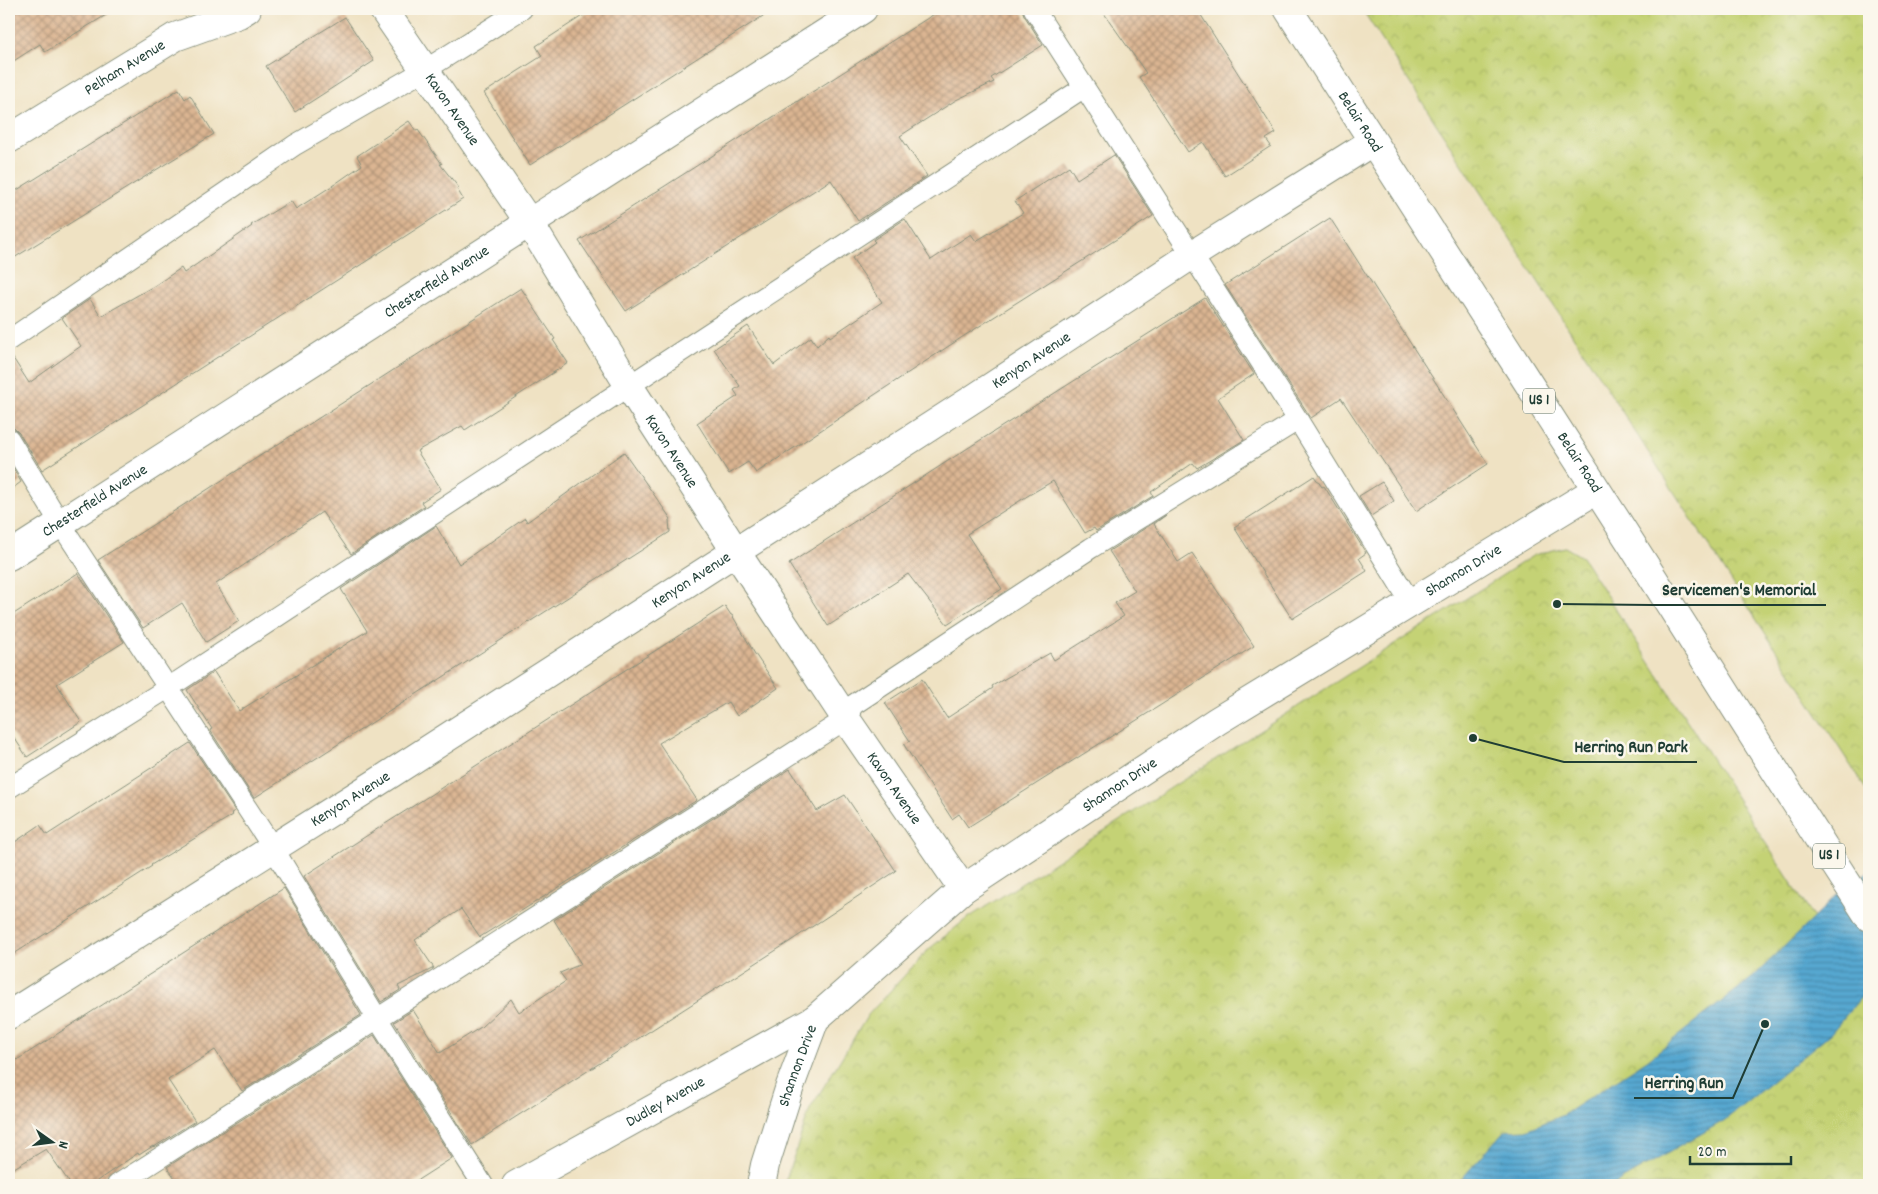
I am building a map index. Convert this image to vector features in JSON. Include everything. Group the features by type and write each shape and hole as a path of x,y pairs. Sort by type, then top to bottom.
{"street":[{"name":"Pelham Avenue","path":"9,139 176,37 205,17 239,14 247,9"},
{"name":"Kavon Avenue","path":"383,9 529,222 629,386 736,552 846,719 963,889"},
{"name":"Chesterfield Avenue","path":"9,556 863,9"},
{"name":"Belair Road","path":"1288,9 1869,916"},
{"name":"Kenyon Avenue","path":"9,1015 378,782 984,392 1192,255 1372,142"},
{"name":"Shannon Drive","path":"760,1185 790,1086 815,1019 963,889 1217,721 1596,490"},
{"name":"Dudley Avenue","path":"527,1182 815,1019"}],"lane":[{"path":"9,340 295,145 425,70 522,9"},
{"path":"1034,9 1298,420 1411,603"},
{"path":"9,788 168,688 1083,88"},
{"path":"117,1185 846,719 853,705 861,699 1092,548 1298,420"},
{"path":"9,439 60,522 273,848 377,1018 483,1185"}],"green space":[{"path":"1362,9 1869,9 1869,794 1851,766"},
{"path":"1565,547 1582,557 1869,1004 1869,1185 784,1185 810,1109 868,1015 929,949 965,920 1534,555"}],"water":[{"path":"1869,872 1869,988 1831,1033 1725,1120 1613,1185 1456,1185 1504,1131 1526,1130 1563,1115 1647,1060 1753,977 1843,889"}],"building":[{"path":"9,9 116,9 45,52 40,44 9,64"},
{"path":"593,9 774,9 530,165 484,93 542,56 536,46"},
{"path":"942,9 1022,9 1043,45 991,78 994,82 956,100 900,136 927,176 858,221 831,180 626,311 579,241"},
{"path":"1101,9 1197,9 1276,133 1266,139 1271,146 1225,176 1203,142 1188,152 1139,77 1146,73"},
{"path":"345,17 374,61 295,112 266,66"},
{"path":"179,89 185,99 190,95 214,134 9,261 9,195"},
{"path":"409,121 416,131 418,130 442,164 440,164 459,188 457,189 463,199 42,470 19,433 14,428 9,427 9,352 29,383 81,346 62,318 90,299 101,316 154,286 181,268 184,273 251,225 291,201 296,209 335,184 362,165 357,156"},
{"path":"1114,155 1153,216 964,336 756,473 748,462 729,474 697,423 738,396 734,390 740,386 714,349 748,326 774,365 811,337 817,346 829,335 830,337 882,302 852,258 875,242 873,240 905,219 931,260 971,234 976,241 1023,213 1015,201 1069,166 1077,179"},
{"path":"1330,218 1488,464 1416,511 1341,398 1311,418 1225,285"},
{"path":"521,288 555,339 553,340 568,363 465,430 462,426 417,451 441,489 421,502 424,506 351,554 322,512 216,584 239,621 206,642 182,603 143,628 98,560"},
{"path":"1205,298 1254,374 1218,398 1244,440 1197,468 1193,463 1151,492 1153,496 1096,531 1094,528 1085,533 1053,481 1029,495 967,534 1002,589 947,624 908,574 828,626 789,564"},
{"path":"624,452 671,519 669,520 670,532 254,798 210,730 212,729 187,690 214,672 239,711 367,631 341,589 436,526 459,564 525,518 527,522"},
{"path":"9,461 21,482 9,491"},
{"path":"1314,476 1322,487 1324,486 1366,553 1359,558 1367,571 1292,619 1234,527"},
{"path":"1382,482 1394,501 1371,516 1359,496"},
{"path":"1166,515 1154,524 1178,562 1192,553 1254,646 968,827 959,814 952,819 904,745 910,741 885,703 922,679 947,718 993,688 992,686 1050,653 1054,660 1124,616 1115,603 1135,591 1109,551"},
{"path":"78,573 124,642 57,684 81,722 27,757 9,730 9,617"},
{"path":"725,606 778,688 737,716 728,702 659,743 697,800 480,937 461,909 415,940 434,968 398,986 400,990 381,1002 304,876"},
{"path":"190,743 235,811 231,813 233,815 151,865 9,957 9,846 40,825 47,835"},
{"path":"790,769 817,811 845,795 896,871 789,942 472,1145 394,1022 413,1010 440,1053 481,1027 511,999 519,1012 566,981 560,973 581,964 554,920"},
{"path":"284,888 361,1015 242,1091 215,1050 168,1080 195,1121 154,1147 139,1155 138,1153 91,1185 71,1185 46,1149 9,1171 9,1065"},
{"path":"374,1035 452,1158 410,1185 180,1185 167,1167"}],"place":[{"name":"Servicemen's Memorial","path":"1557,604"},
{"name":"Herring Run Park","path":"1473,738"},
{"name":"Herring Run","path":"1765,1024"}]}
